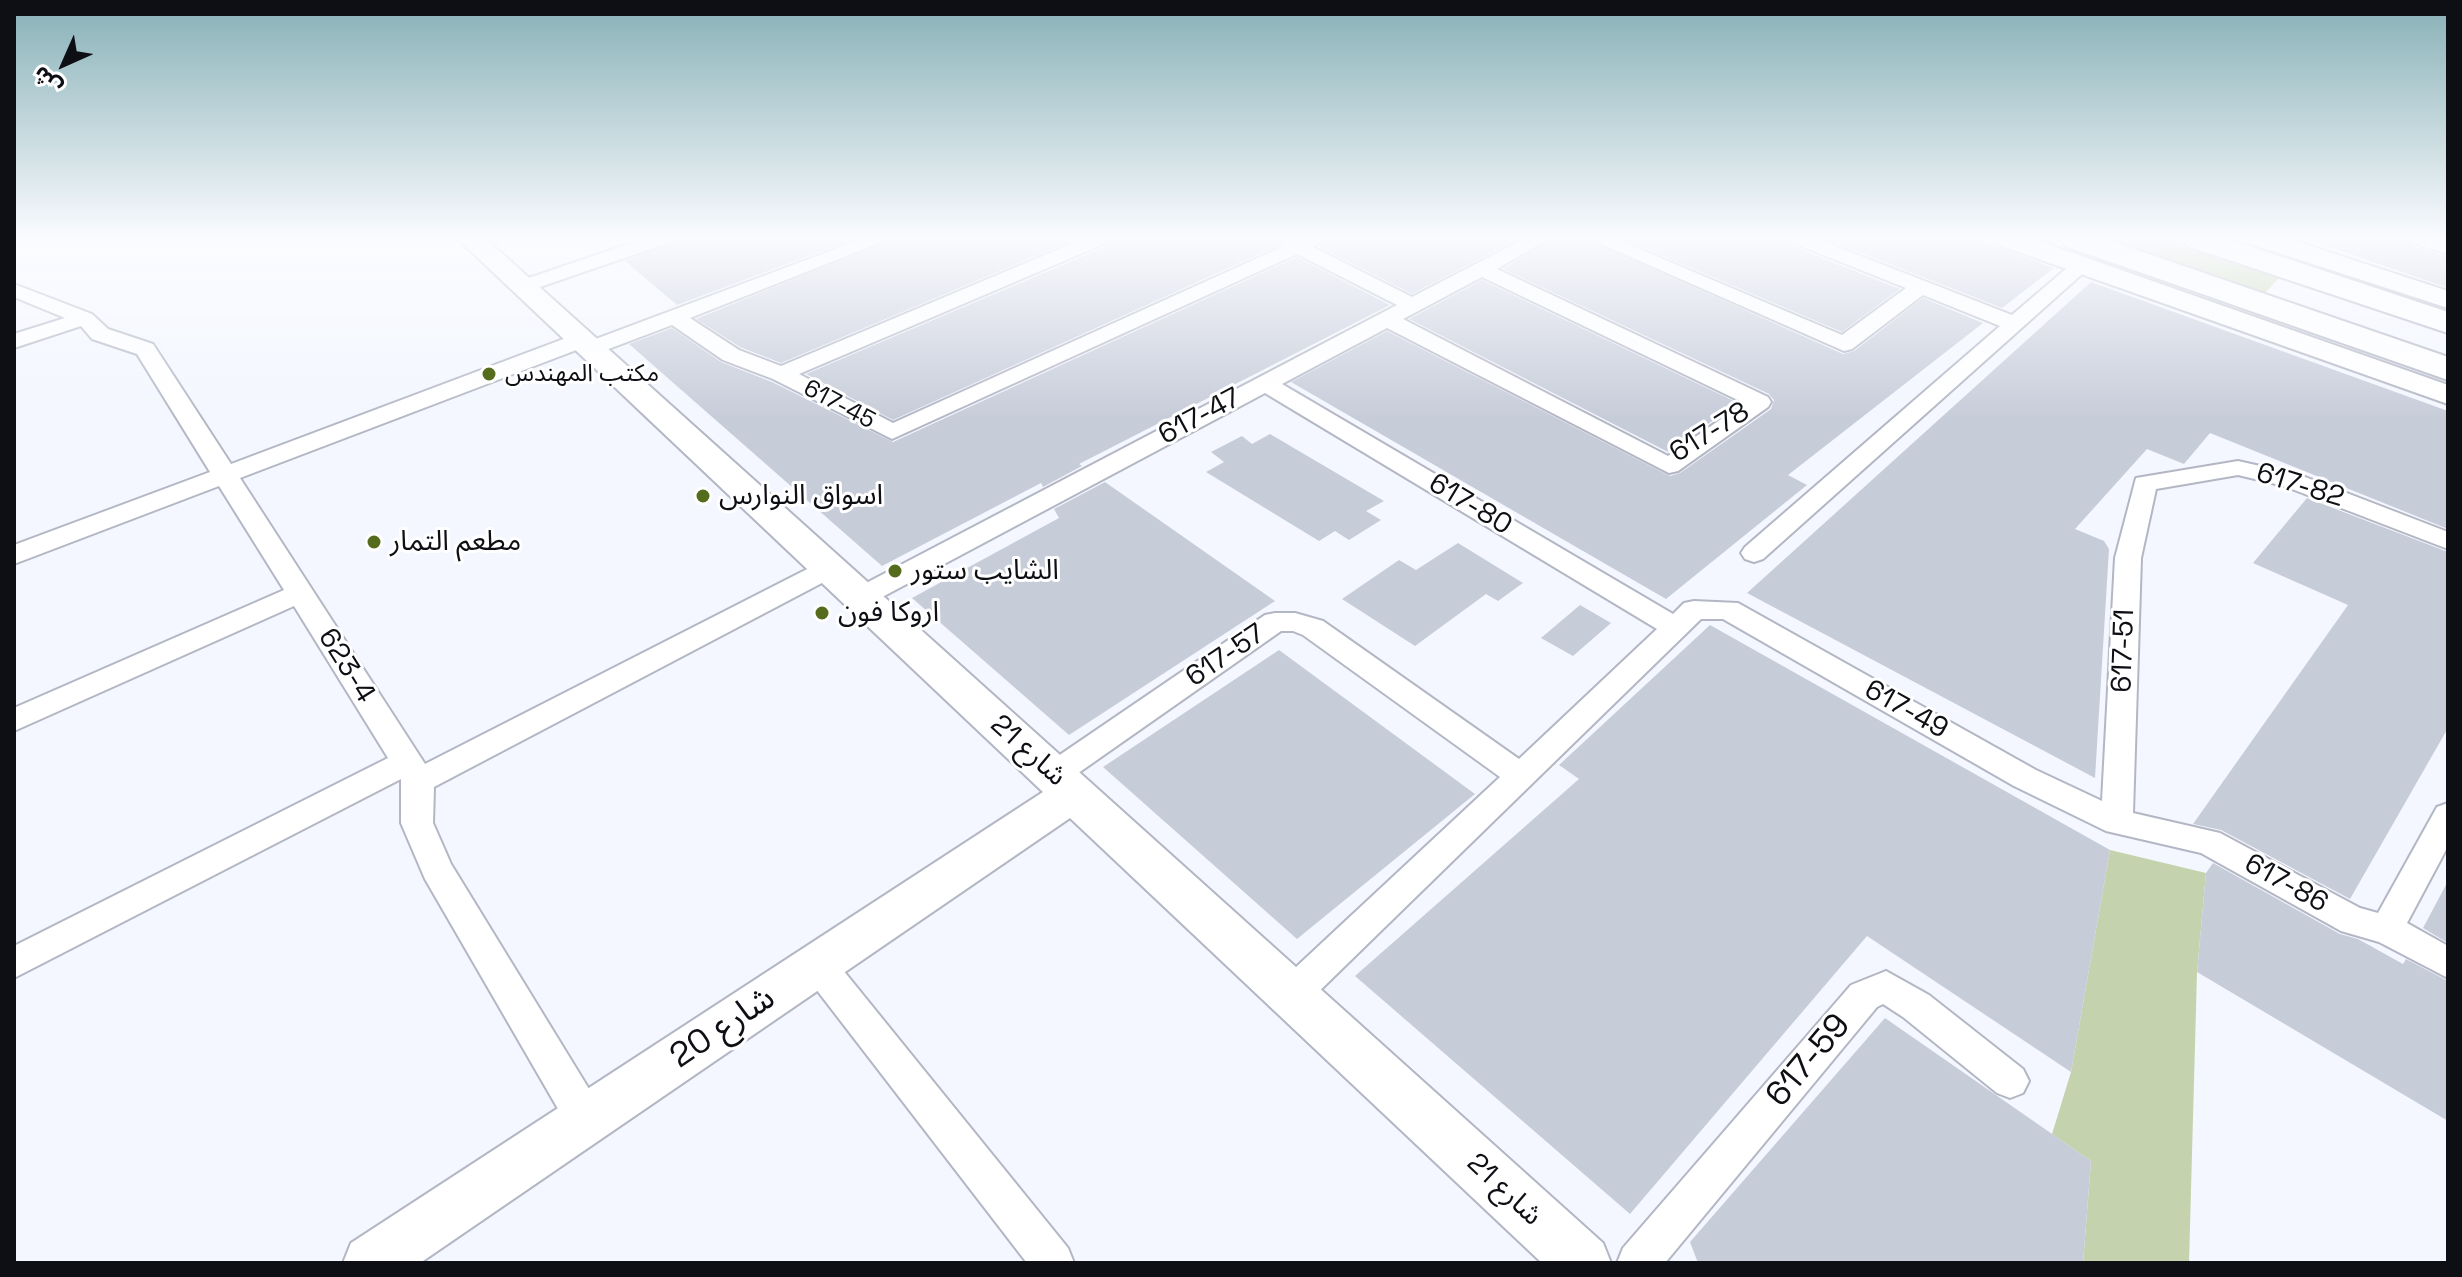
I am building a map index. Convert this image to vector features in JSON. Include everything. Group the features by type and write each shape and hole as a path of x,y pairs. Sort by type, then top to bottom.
{"highway":[{"path":"2247,299 2448,369"},
{"path":"2376,299 2448,323"}],"street":[{"name":"623-4","path":"36,299 85,318 100,334 145,349 413,772"},
{"name":"شارع 21","path":"537,299 1583,1263"},
{"path":"14,555 586,344 722,299"},
{"name":"617-45","path":"781,374 959,299"},
{"name":"617-45","path":"781,374 892,432 1177,299"},
{"path":"1400,299 1412,305"},
{"name":"617-47","path":"861,597 1424,299"},
{"name":"617-78","path":"1386,319 1669,466 1760,402 1543,299"},
{"path":"1738,299 1844,344 1905,299"},
{"path":"1950,299 2015,324"},
{"path":"1754,553 2015,324 2037,299"},
{"path":"2199,299 2448,395"},
{"path":"674,317 731,355 781,374"},
{"path":"14,341 85,318"},
{"name":"617-80","path":"1264,383 1685,619"},
{"name":"617-82","path":"2145,483 2238,468 2291,480 2448,541"},
{"name":"617-51","path":"2117,822 2128,558 2145,483"},
{"path":"14,963 830,568"},
{"path":"14,720 300,593"},
{"name":"617-49","path":"1685,619 1728,610 2025,778 2117,822"},
{"path":"1293,993 1685,619"},
{"name":"617-57","path":"1064,784 1275,622 1295,622 1313,628 1521,776"},
{"path":"413,772 417,823 437,870 586,1120"},
{"name":"شارع 20","path":"371,1263 818,965 1064,784"},
{"path":"2387,929 2448,816"},
{"name":"617-86","path":"2117,822 2209,842 2353,921 2387,929 2448,963"},
{"path":"818,965 1053,1263"},
{"name":"617-59","path":"1638,1263 1864,996 1886,987 1916,1006 2010,1081"}],"green space":[{"path":"2110,850 2206,873 2197,972 2189,1263 2083,1263 2091,1161 2052,1134 2071,1072"}],"building":[{"path":"669,299 694,299 677,305"},
{"path":"746,299 934,299 781,363 740,347 696,319"},
{"path":"983,299 1161,299 893,420 806,374"},
{"path":"1206,299 1378,299 1390,305 1079,464 1082,466 1043,487 1041,483 882,566 629,344 672,328 721,362 772,382 893,442"},
{"path":"1447,299 1521,299 1738,403 1668,452 1409,319"},
{"path":"1566,299 1720,299 1843,354 1854,351 1922,299 1983,323 1788,475 1807,485 1666,599 1291,382 1387,331 1670,476 1680,473 1771,409 1774,400 1769,394"},
{"path":"1763,299 1887,299 1842,332"},
{"path":"1978,299 2014,299 2002,308"},
{"path":"2073,299 2137,299 2448,411 2448,529 2210,433 2184,464 2147,449 2075,529 2104,541 2109,549 2095,778 1747,593"},
{"path":"1270,434 1384,501 1366,511 1381,520 1349,540 1335,531 1319,541 1206,472 1224,462 1211,452 1242,436 1252,444"},
{"path":"1105,482 1275,601 1069,735 912,598 1059,518 1054,509"},
{"path":"2307,498 2448,552 2448,728 2350,899 2221,830 2193,824 2348,605 2253,563"},
{"path":"1458,543 1523,583 1498,601 1486,594 1415,646 1342,599 1399,560 1416,570"},
{"path":"1580,605 1611,623 1573,656 1541,638"},
{"path":"1710,625 2110,850 2071,1072 1867,936 1630,1214 1355,976 1579,779 1559,765"},
{"path":"1279,650 1475,794 1297,939 1103,767"},
{"path":"2213,863 2340,934 2358,939 2403,964 2406,959 2448,981 2448,1121 2197,972 2206,873"},
{"path":"2448,881 2448,943 2423,928"},
{"path":"1885,1018 2091,1161 2083,1263 1698,1263 1690,1242"}],"place":[{"name":"مكتب المهندس","path":"489,374"},
{"name":"اسواق النوارس","path":"703,496"},
{"name":"مطعم التمار","path":"374,542"},
{"name":"الشايب ستور","path":"895,571"},
{"name":"اروكا فون","path":"822,613"}]}
